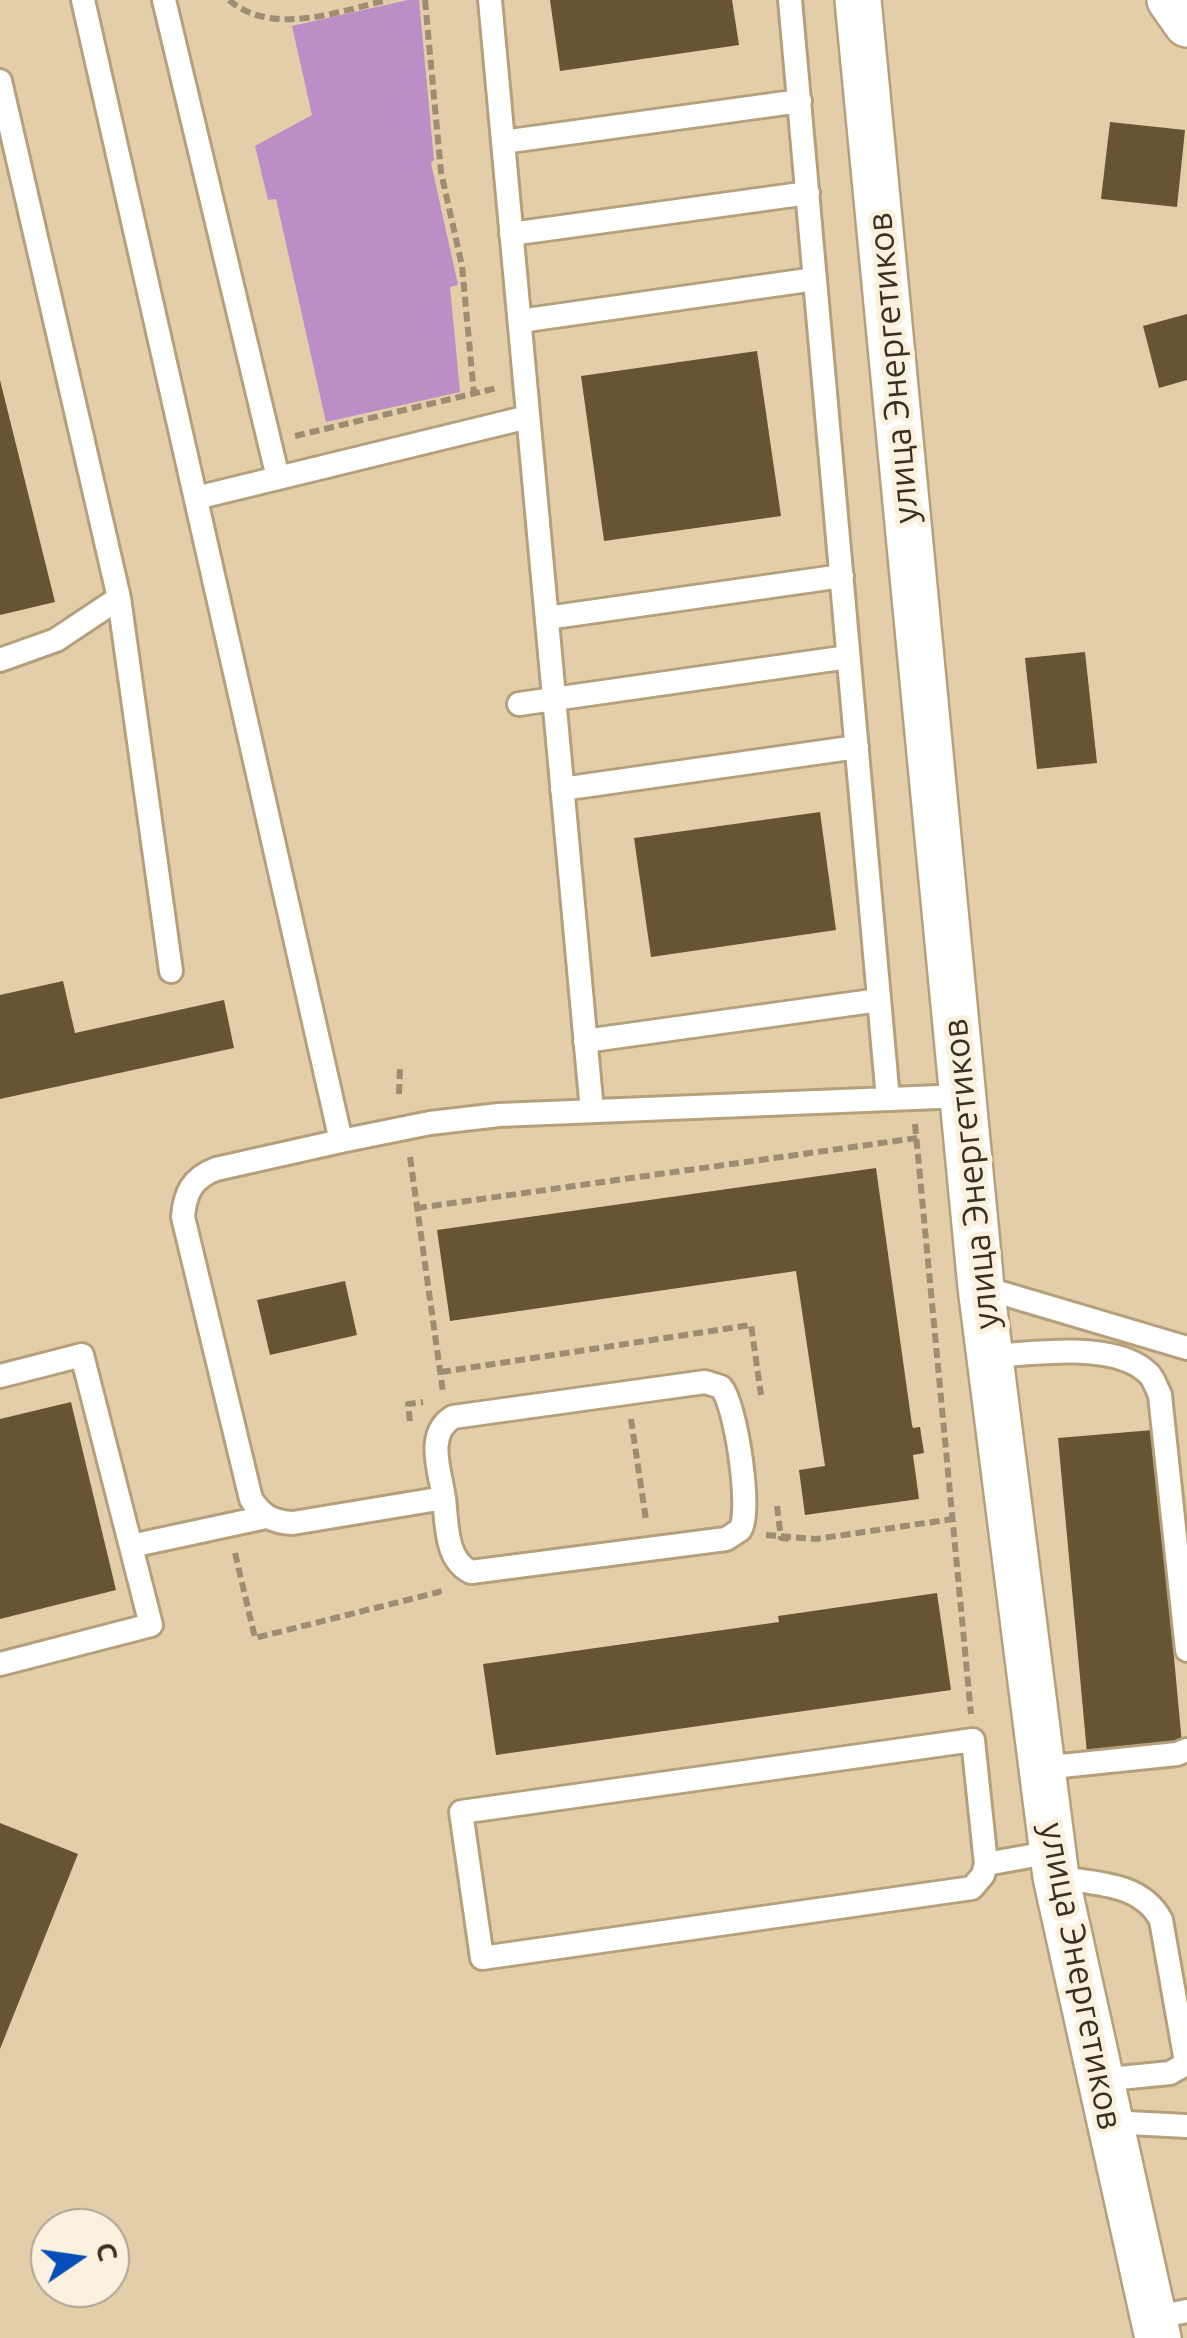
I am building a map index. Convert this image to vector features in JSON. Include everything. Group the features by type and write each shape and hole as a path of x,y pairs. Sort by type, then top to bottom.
{"street":[{"name":"улица Энергетиков","path":"858,0 981,1288 1054,1864 1104,2101 1166,2322"},
{"path":"1170,0 1187,24"}],"lane":[{"path":"83,0 341,1141"},
{"path":"164,0 278,478"},
{"path":"490,0 592,1111"},
{"path":"790,0 888,1099"},
{"path":"0,81 119,598 171,972"},
{"path":"503,142 800,100"},
{"path":"512,234 808,192"},
{"path":"520,321 815,279"},
{"path":"196,498 528,417"},
{"path":"546,618 842,576"},
{"path":"0,660 56,640 119,598"},
{"path":"519,704 848,658"},
{"path":"562,789 857,747"},
{"path":"586,1041 879,1000"},
{"path":"444,1498 293,1523 266,1517 251,1499 183,1218 185,1199 192,1184 203,1174 450,1120 963,1096"},
{"path":"981,1288 1187,1348"},
{"path":"990,1356 1082,1352 1122,1358 1150,1375 1160,1395 1187,1650"},
{"path":"0,1376 82,1355 151,1625 0,1664"},
{"path":"704,1382 722,1387 731,1404 746,1512 740,1530 726,1539 470,1572 457,1563 452,1553 436,1440 447,1420 704,1382"},
{"path":"131,1546 266,1517"},
{"path":"973,1740 986,1864 979,1882 962,1891 482,1958 461,1812 973,1740"},
{"path":"1042,1768 1187,1750"},
{"path":"986,1864 1054,1864 1134,1891 1152,1902 1162,1920 1184,2064 1179,2070 1104,2101"},
{"path":"1104,2101 1187,2126"}],"path":[{"path":"229,0 287,21 388,0"},
{"path":"425,0 441,172 462,266 474,394"},
{"path":"269,442 525,382"},
{"path":"398,1094 400,1068"},
{"path":"915,1114 973,1740"},
{"path":"417,1208 916,1138"},
{"path":"410,1156 447,1420"},
{"path":"628,1393 650,1549"},
{"path":"740,1530 781,1538 816,1539 953,1520"},
{"path":"228,1525 255,1638 438,1592"}],"shaded area":[{"path":"419,0 434,160 431,163 458,285 450,287 460,392 326,422 276,199 268,200 255,146 312,115 292,26"}],"building":[{"path":"550,0 732,0 739,45 560,71"},
{"path":"1110,122 1185,130 1177,207 1101,199"},
{"path":"1187,314 1187,380 1159,388 1143,326"},
{"path":"757,351 781,516 604,541 581,376"},
{"path":"0,380 55,602 0,615"},
{"path":"1085,652 1097,763 1037,769 1025,658"},
{"path":"820,812 836,930 651,957 634,838"},
{"path":"63,981 75,1033 224,1000 234,1048 0,1099 0,995"},
{"path":"876,1168 912,1425 920,1427 924,1453 913,1455 919,1499 805,1515 799,1470 825,1466 796,1271 450,1321 437,1230"},
{"path":"345,1281 357,1335 270,1355 257,1300"},
{"path":"71,1402 116,1590 0,1619 0,1419"},
{"path":"1153,1430 1182,1744 1087,1753 1058,1438"},
{"path":"937,1593 951,1690 496,1755 483,1664 779,1622 778,1616"},
{"path":"0,1823 78,1854 0,2049"}]}
